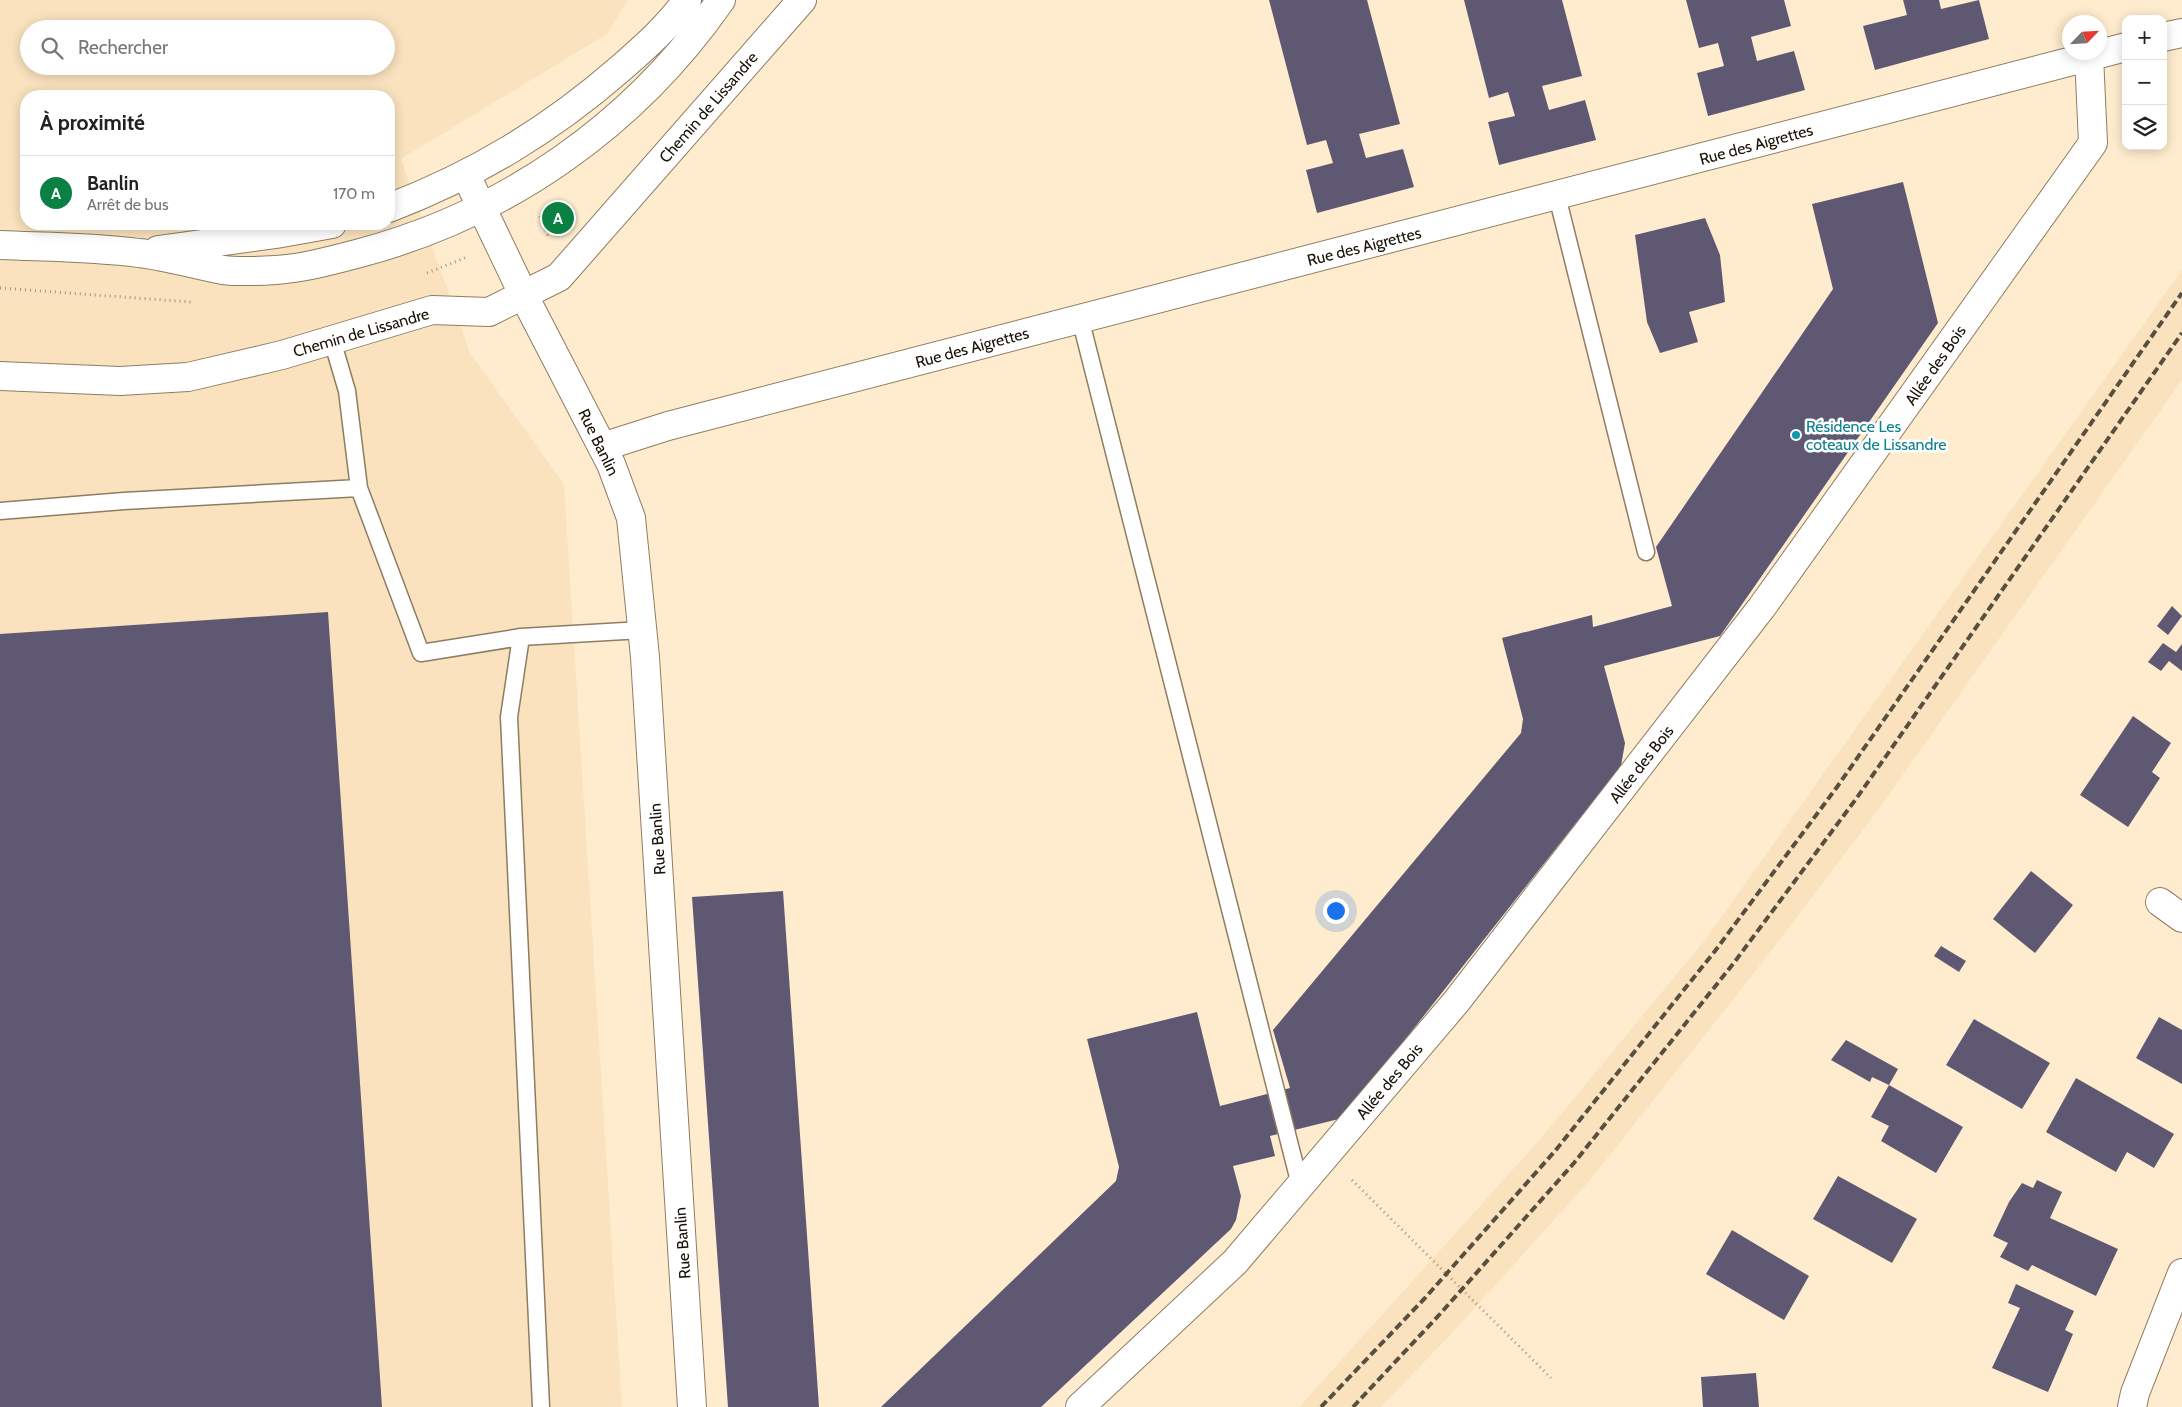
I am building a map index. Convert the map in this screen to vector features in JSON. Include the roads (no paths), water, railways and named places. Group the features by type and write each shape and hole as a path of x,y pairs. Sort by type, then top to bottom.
{"street":[{"path":"395,205 466,174 508,152 566,114 656,37 687,0"},
{"path":"0,245 139,253 226,270 277,270 326,262 383,247 433,230 482,208 528,184 595,136 632,103 674,60 721,0"},
{"name":"Chemin de Lissandre","path":"0,376 120,381 188,377 282,355 432,310 489,312 524,296 559,277 802,0"},
{"path":"2167,36 2182,33"},
{"name":"Rue des Aigrettes","path":"2107,52 2122,48"},
{"name":"Rue des Aigrettes","path":"602,447 668,426 2074,60"},
{"name":"Allée des Bois","path":"1080,1407 1235,1262 1456,1002 1762,607 2093,143 2089,60"},
{"name":"Rue Banlin","path":"466,174 524,296 602,447 631,518 642,630 692,1407"},
{"path":"139,253 298,230"},
{"path":"2160,902 2182,918"},
{"path":"2132,1407 2135,1394 2182,1272"}],"lane":[{"path":"1557,196 1646,552"},
{"path":"1080,318 1300,1185"},
{"path":"332,340 347,391 359,488 422,653 521,638 642,630"},
{"path":"0,511 124,501 359,488"},
{"path":"521,638 509,717 541,1407"}],"railway":[{"path":"1321,1407 1425,1298 1555,1151 1715,951 1837,787 2182,293"},
{"path":"1353,1407 1440,1314 1574,1163 1733,964 1856,799 2182,333"}],"place":[{"name":"Banlin","path":"558,218"},
{"name":"Résidence Les coteaux de Lissandre","path":"1796,435"}]}
